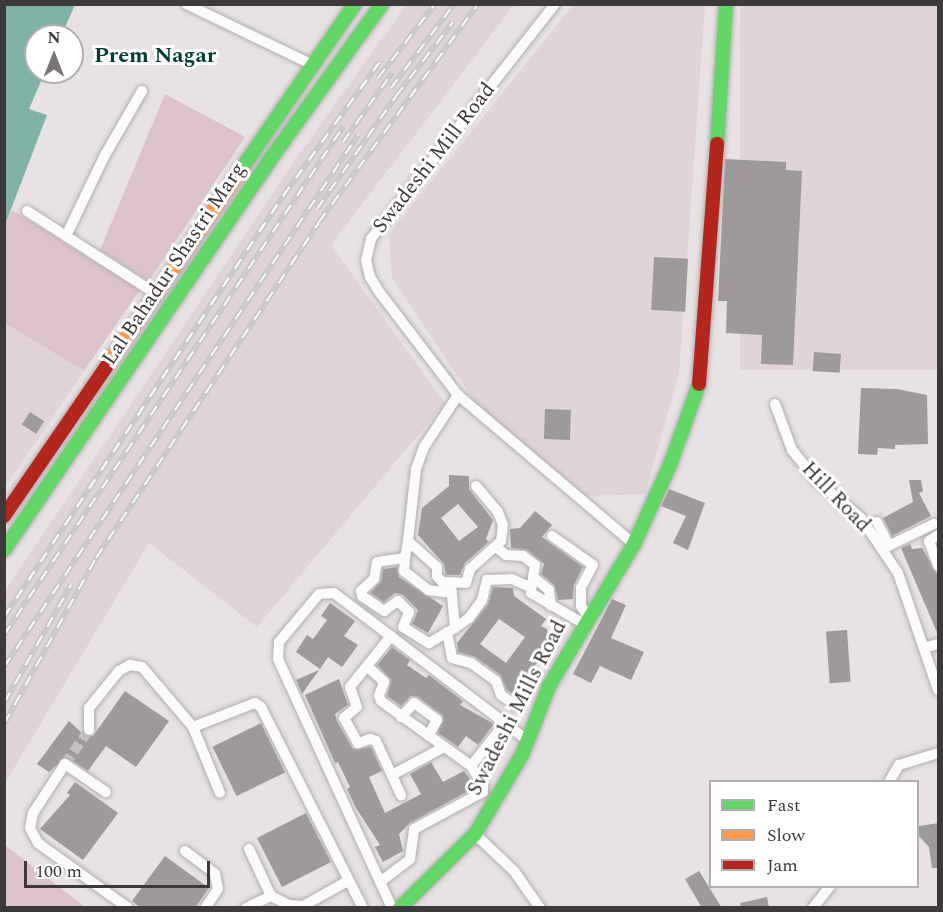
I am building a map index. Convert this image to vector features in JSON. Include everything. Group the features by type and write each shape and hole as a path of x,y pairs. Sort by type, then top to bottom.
{"main road":[{"name":"Lal Bahadur Shastri Marg","path":"4,516 158,295 355,4"},
{"name":"Lal Bahadur Shastri Marg","path":"4,550 220,233 382,4"},
{"name":"Swadeshi Mills Road","path":"400,908 475,834 527,740 549,686 586,620 634,544 670,465 702,375 726,4"},
{"path":"206,224 220,233"},
{"path":"133,331 147,341"},
{"path":"81,405 97,414"}],"street":[{"path":"186,4 313,65"},
{"name":"Swadeshi Mill Road","path":"555,4 370,239 366,260 370,277 458,395 634,544"},
{"path":"66,236 105,155 142,92"},
{"path":"27,211 158,295"},
{"path":"458,395 424,447 416,469 404,571 428,590 451,588 487,580 512,579 531,583 549,590 551,606 586,620"},
{"name":"Hill Road","path":"775,404 792,450 816,480 861,518 886,548 898,573 939,690"},
{"path":"466,583 470,568 501,541 503,525 498,512 476,486"},
{"path":"877,522 886,548 936,530"},
{"path":"936,530 929,541 939,566"},
{"path":"552,536 593,565 581,588 581,606 586,620"},
{"path":"408,541 436,567 439,579 451,588"},
{"path":"496,547 506,555 523,556 535,565 531,583"},
{"path":"405,558 377,562 374,579 361,591 362,596 384,611 398,601 409,612 403,627 426,642 469,618 482,600 487,580"},
{"path":"451,588 452,658 471,663 499,683 501,695 517,706"},
{"path":"392,908 276,651 279,642 325,591 334,593 527,740"},
{"path":"391,636 350,687 357,707 345,721 358,743 370,739 376,741 401,795"},
{"path":"924,648 939,644"},
{"path":"89,730 89,708 119,671 130,665 142,666 193,727 220,793"},
{"path":"368,667 384,682 379,696 381,701 471,765 483,785 483,792 414,829 410,859 380,882"},
{"path":"401,717 414,703 437,720 428,735"},
{"path":"193,727 248,704 261,707 363,908"},
{"path":"471,765 505,723"},
{"path":"392,775 444,747"},
{"path":"890,780 899,765 939,753"},
{"path":"106,792 65,765 33,813 30,828 38,843 128,908"},
{"path":"475,834 514,871 540,908"},
{"path":"249,849 271,896 289,905 303,906 348,881"},
{"path":"185,851 215,874 218,889 205,908"},
{"path":"813,908 828,888"},
{"path":"246,908 271,896"}],"shaded area":[{"path":"5,4 75,5 66,24 24,24 24,84 40,84 29,109 47,115 5,225"},
{"path":"406,5 514,5 331,245 445,403 257,627 149,543 5,783 5,591 298,156"},
{"path":"573,5 705,5 679,373 645,494 586,496 478,406 392,278 389,234"},
{"path":"740,5 938,5 938,370 740,370"},
{"path":"165,94 245,137 149,281 100,250"},
{"path":"12,210 140,290 84,371 5,323 5,225"},
{"path":"5,323 84,371 5,488"},
{"path":"5,845 85,907 5,907"}],"building":[{"path":"725,159 786,162 786,170 802,171 793,365 761,364 762,335 726,333 727,301 718,301"},
{"path":"654,257 688,259 685,312 651,310"},
{"path":"814,352 841,354 840,373 813,371"},
{"path":"861,388 897,389 927,395 928,444 895,445 895,449 878,448 877,455 858,454"},
{"path":"545,409 571,410 570,440 544,439"},
{"path":"30,412 44,421 36,434 22,425"},
{"path":"449,475 469,476 469,489 493,520 486,539 489,542 465,563 460,575 446,575 444,564 418,535 422,508 449,486","holes":["458,504 478,527 459,541 441,518"]},
{"path":"909,480 921,480 923,491 919,493 931,516 892,536 883,518 913,502"},
{"path":"669,489 705,503 688,550 673,543 686,516 661,506"},
{"path":"535,511 552,525 542,537 583,567 574,585 573,599 558,600 554,585 541,574 544,564 527,550 511,548 510,529 520,528"},
{"path":"910,544 912,549 922,548 939,577 939,637 901,548"},
{"path":"397,567 399,577 443,606 428,633 412,624 418,610 403,595 395,593 384,602 370,593 381,581 383,569"},
{"path":"493,587 513,588 514,596 546,619 541,626 547,629 550,645 525,679 526,695 516,696 507,690 500,675 475,657 458,652 457,643 488,604","holes":["499,619 525,637 506,663 480,644"]},
{"path":"612,599 626,605 611,638 644,652 631,680 600,666 591,683 573,674"},
{"path":"330,603 355,621 344,636 358,645 342,667 328,657 320,669 296,652 307,635 313,639 327,620 321,616"},
{"path":"847,630 851,682 830,683 826,631"},
{"path":"392,647 410,660 407,665 426,678 429,675 463,701 460,705 494,724 478,745 466,736 458,747 438,733 443,716 418,697 411,696 401,706 387,696 391,680 377,665"},
{"path":"319,670 302,694 296,680"},
{"path":"339,679 348,705 335,714 337,721 353,749 371,747 382,771 369,777 385,813 421,794 410,774 431,762 443,782 464,771 476,787 410,823 399,834 403,851 383,862 375,847 380,845 356,808 347,789 350,787 338,762 335,763 305,695"},
{"path":"125,691 169,721 136,767 106,746 88,771 66,757 49,772 37,764 69,721 85,736 93,736"},
{"path":"261,723 285,772 237,796 212,747"},
{"path":"75,782 118,813 83,860 40,829 70,795 67,793"},
{"path":"306,813 331,862 282,887 257,838"},
{"path":"939,823 939,868 932,868 929,847 919,836 919,826"},
{"path":"165,856 209,888 195,908 141,908 132,901"},
{"path":"699,871 722,908 702,908 685,879"},
{"path":"767,897 769,908 741,908 740,903"}],"tunnel":[{"path":"65,764 89,730"}],"railway":[{"path":"378,78 435,4"},
{"path":"391,88 454,4"},
{"path":"4,724 96,558 319,222 478,4"},
{"path":"317,209 396,96 453,22"},
{"path":"4,617 283,196 379,63"},
{"path":"343,142 392,73"},
{"path":"4,635 343,127"},
{"path":"4,667 358,135"},
{"path":"4,703 71,585"}],"traffic: fast":[{"path":"238,174 355,4"},
{"path":"4,550 272,157 382,4"},
{"path":"717,144 726,4"},
{"path":"400,908 475,834 522,755 549,686 634,544 670,465 699,384"}],"traffic: slow":[{"path":"108,364 238,174"}],"traffic: jam":[{"path":"699,384 717,144"},
{"path":"4,516 108,364"}],"district":[{"name":"Prem Nagar","path":"155,56"}]}
